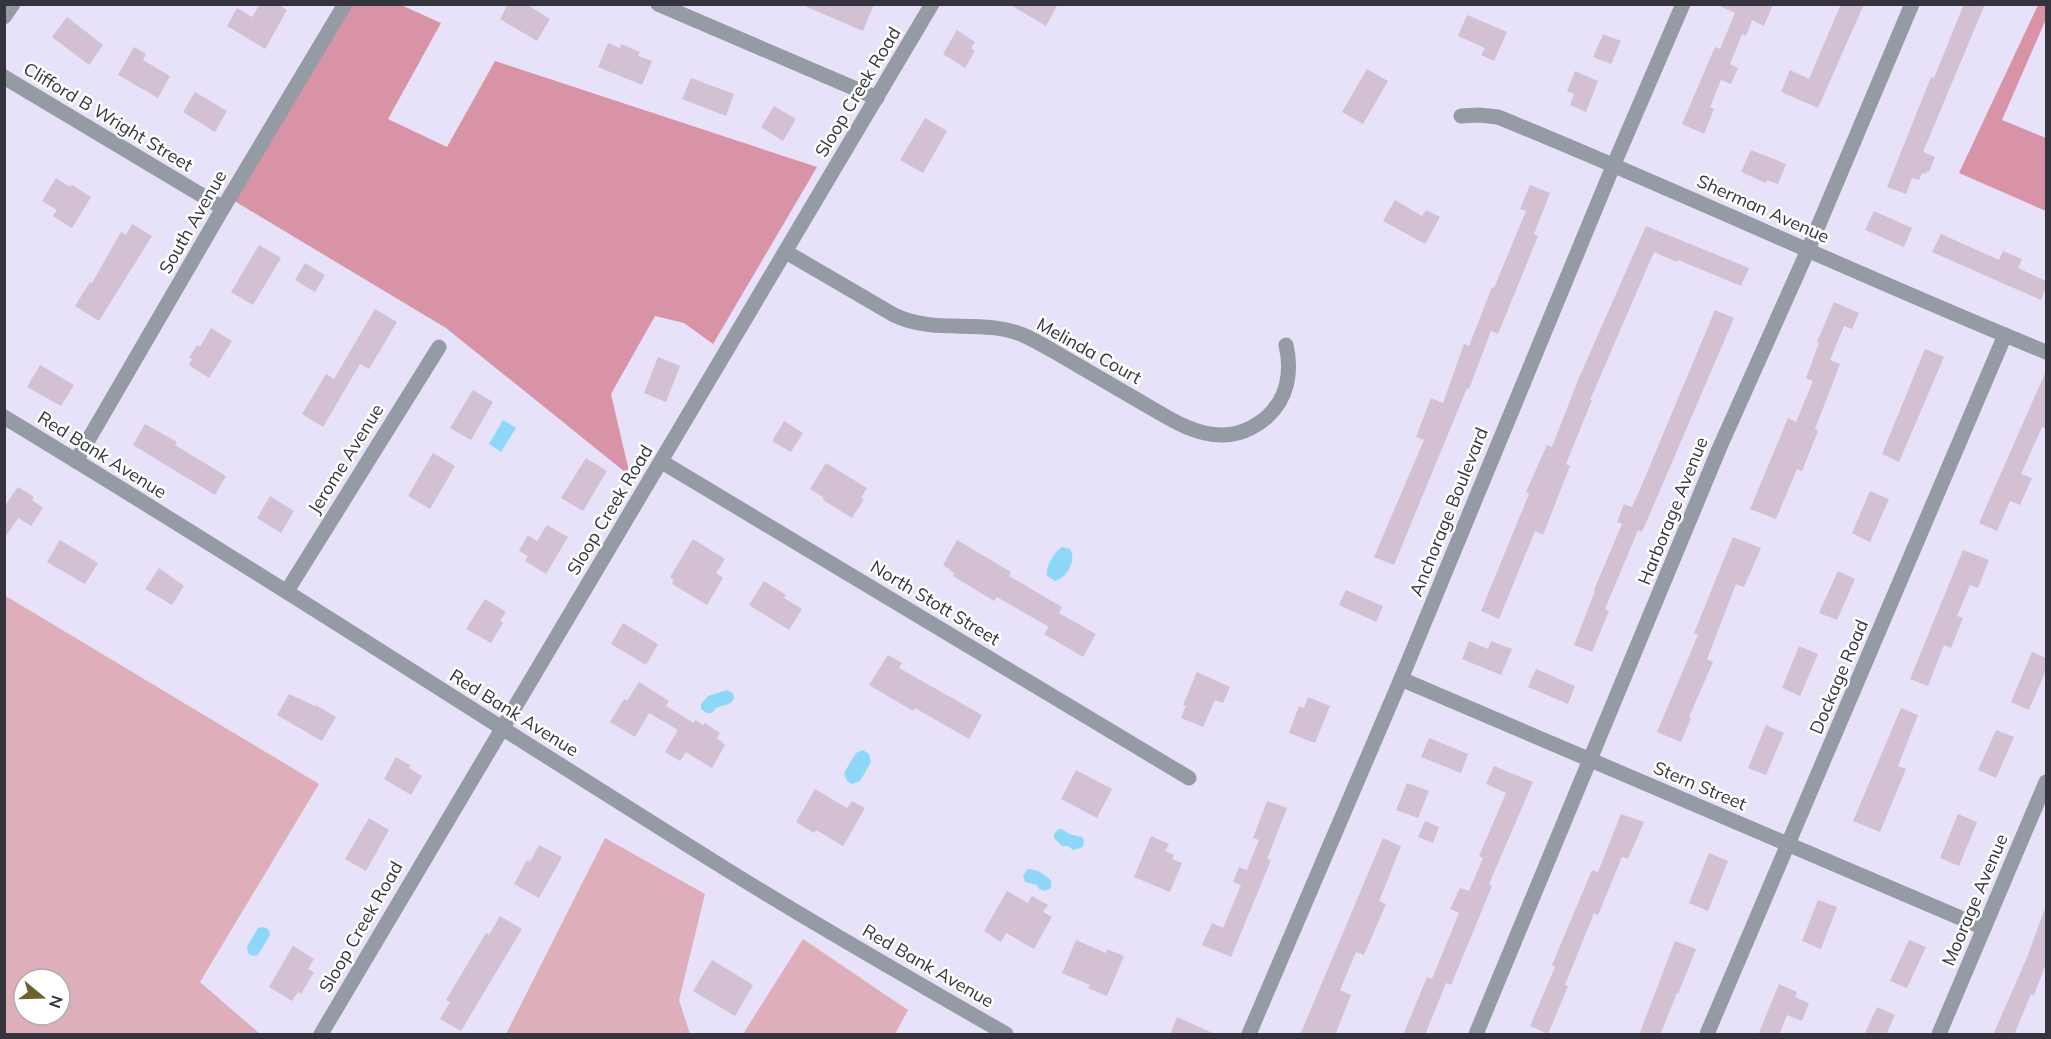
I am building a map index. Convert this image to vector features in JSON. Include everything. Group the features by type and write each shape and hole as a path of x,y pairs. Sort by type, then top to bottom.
{"street":[{"path":"4,17 13,4"},
{"name":"South Avenue","path":"76,461 345,4"},
{"path":"658,4 877,98"},
{"name":"Sloop Creek Road","path":"321,1035 932,4"},
{"name":"Anchorage Boulevard","path":"1249,1035 1401,679 1614,164 1683,4"},
{"name":"Harborage Avenue","path":"1476,1035 1719,449 1808,250 1912,4"},
{"name":"Clifford B Wright Street","path":"4,77 223,208"},
{"name":"Sherman Avenue","path":"1461,116 1497,117 1614,164 2046,352"},
{"name":"Melinda Court","path":"786,252 894,315 912,323 934,326 992,327 1022,335 1177,423 1207,433 1221,435 1242,431 1260,423 1271,413 1280,401 1289,374 1286,345"},
{"name":"Dockage Road","path":"1707,1035 2005,335"},
{"name":"Jerome Avenue","path":"287,591 439,347"},
{"name":"Red Bank Avenue","path":"4,417 287,591 723,868 1006,1035"},
{"name":"North Stott Street","path":"662,462 1189,778"},
{"name":"Stern Street","path":"1401,679 1984,928"},
{"name":"Moorage Avenue","path":"1940,1035 2046,782"}],"shaded area":[{"path":"342,4 401,5 441,23 388,119 447,147 495,61 817,167 713,344 684,323 655,316 611,394 630,476 446,328 226,196"},
{"path":"2038,5 2046,5 2046,19 2002,120 2046,138 2046,211 1959,173"},
{"path":"4,595 319,784 200,982 260,1034 5,1034"},
{"path":"605,838 705,894 679,1000 690,1034 506,1034"},
{"path":"803,939 908,1010 895,1034 743,1034"}],"water":[{"path":"503,420 516,428 501,452 489,444"},
{"path":"1062,547 1070,549 1072,553 1070,568 1055,581 1047,576 1047,568 1053,556"},
{"path":"727,690 733,693 734,698 731,703 716,708 712,713 701,709 701,704 708,696"},
{"path":"863,750 869,754 871,762 860,781 852,784 847,781 844,773 856,753"},
{"path":"1059,829 1082,837 1083,847 1073,850 1068,846 1062,846 1054,838 1054,834"},
{"path":"1028,869 1046,876 1051,881 1051,888 1045,891 1039,889 1037,885 1025,882 1023,876"},
{"path":"264,927 269,930 270,935 258,955 253,956 248,953 247,947 258,928"}],"building":[{"path":"260,4 278,4 287,10 265,49 227,26 237,8 252,17"},
{"path":"508,4 526,4 550,19 537,41 500,19"},
{"path":"800,4 874,4 863,31"},
{"path":"1009,4 1058,4 1046,26"},
{"path":"1715,4 1773,4 1764,26 1752,20 1746,36 1742,34 1730,64 1738,68 1731,84 1721,80 1710,107 1714,109 1704,134 1682,124 1715,47 1720,49 1735,13"},
{"path":"1841,4 1864,4 1818,108 1781,92 1790,70 1809,79"},
{"path":"1964,4 1985,4 1923,152 1935,157 1929,172 1922,173 1919,180 1912,178 1906,194 1887,187 1931,77 1934,78"},
{"path":"1467,15 1507,32 1494,61 1481,55 1485,48 1458,36"},
{"path":"67,17 103,45 89,65 52,37"},
{"path":"957,30 975,42 971,48 975,51 965,68 943,54"},
{"path":"1603,34 1621,41 1611,64 1593,57"},
{"path":"608,43 620,48 621,44 640,52 638,56 652,61 642,85 598,67"},
{"path":"134,47 146,54 143,60 170,76 158,98 118,75"},
{"path":"1367,69 1388,81 1363,124 1342,112"},
{"path":"1575,71 1598,81 1586,112 1570,105 1574,94 1567,91"},
{"path":"691,78 734,94 726,116 682,99"},
{"path":"195,92 227,111 215,132 183,112"},
{"path":"774,106 796,119 783,141 761,127"},
{"path":"925,118 947,131 923,173 900,160"},
{"path":"1751,150 1786,164 1778,184 1767,180 1766,183 1741,172"},
{"path":"56,178 91,197 72,228 53,216 57,210 42,201"},
{"path":"1530,185 1550,193 1534,234 1538,236 1498,334 1491,331 1469,389 1467,388 1394,565 1374,557 1424,440 1416,437 1431,398 1443,403 1464,344 1469,346 1526,211 1520,209"},
{"path":"1395,200 1422,216 1426,210 1440,217 1425,244 1383,221"},
{"path":"1874,211 1912,228 1904,247 1865,230"},
{"path":"132,224 152,236 99,321 75,306 90,282 92,283 121,232 126,235"},
{"path":"1646,226 1749,268 1741,286 1654,252 1590,400 1592,400 1566,464 1570,466 1543,535 1535,531 1499,619 1481,611 1529,494 1526,492 1547,445 1552,447 1578,380"},
{"path":"1941,234 1999,260 2003,251 2022,259 2018,268 2046,281 2041,300 1932,252"},
{"path":"259,245 281,258 253,305 231,292"},
{"path":"305,263 325,275 315,292 295,280"},
{"path":"1834,302 1859,313 1852,329 1844,326 1830,360 1840,364 1815,429 1818,431 1802,471 1797,469 1776,519 1750,509 1788,418 1796,422 1813,381 1806,378 1819,343 1817,342"},
{"path":"375,309 397,322 369,369 360,364 323,427 302,414 326,374 334,379"},
{"path":"1715,310 1734,318 1642,532 1638,530 1605,609 1609,611 1592,652 1574,645 1622,524 1617,522 1624,504 1632,507"},
{"path":"211,328 232,341 209,378 189,365 192,359 189,358 197,345 200,347"},
{"path":"1925,349 1944,357 1899,462 1882,454"},
{"path":"658,357 680,366 666,402 644,393"},
{"path":"40,365 74,385 61,406 27,387"},
{"path":"2046,371 2046,429 2042,427 2021,474 2032,478 2020,505 2010,501 1997,531 1979,523"},
{"path":"473,390 493,402 471,440 450,428"},
{"path":"784,421 803,433 791,452 772,441"},
{"path":"145,424 177,442 175,445 226,476 215,495 133,445"},
{"path":"433,453 455,466 430,509 408,496"},
{"path":"586,458 607,471 583,511 561,498"},
{"path":"826,463 867,488 861,498 864,499 852,518 810,489"},
{"path":"18,487 34,497 32,500 43,508 31,526 18,518 4,539 4,507"},
{"path":"1870,491 1889,499 1870,542 1852,533"},
{"path":"270,496 294,511 281,533 257,518"},
{"path":"547,525 568,537 546,574 525,561 528,556 519,551 528,535 537,541"},
{"path":"1733,537 1761,548 1744,587 1736,584 1707,659 1713,662 1689,717 1691,718 1681,742 1657,732 1698,635 1694,633"},
{"path":"693,539 725,559 716,573 723,578 707,605 672,584 674,580 670,577"},
{"path":"60,540 98,563 85,584 47,562"},
{"path":"957,540 1011,572 1009,576 1062,607 1059,613 1096,634 1083,657 1044,634 1049,627 997,597 994,601 953,576 954,573 943,565"},
{"path":"1963,550 1989,560 1978,588 1970,585 1957,616 1963,618 1951,648 1944,645 1928,686 1910,679"},
{"path":"159,568 184,586 172,605 145,589"},
{"path":"1838,571 1855,579 1837,620 1819,613"},
{"path":"764,581 786,595 784,598 802,609 789,630 749,605"},
{"path":"1346,590 1383,606 1376,622 1339,605"},
{"path":"485,599 506,612 500,621 503,623 491,643 466,629"},
{"path":"623,623 658,644 646,665 611,644"},
{"path":"1469,641 1488,649 1491,641 1512,649 1501,675 1462,659"},
{"path":"1799,646 1818,654 1800,696 1782,688"},
{"path":"2032,652 2046,658 2046,670 2029,710 2011,702"},
{"path":"888,655 902,663 899,668 982,715 969,739 915,708 913,711 869,685"},
{"path":"1536,669 1575,686 1568,704 1528,687"},
{"path":"1197,672 1230,687 1223,703 1215,700 1203,727 1181,718 1186,706 1183,705"},
{"path":"639,682 669,701 666,706 694,723 695,720 703,725 705,723 720,733 717,738 725,745 712,768 686,752 680,761 665,752 678,730 649,713 635,737 610,722 624,699 627,701"},
{"path":"289,694 316,705 336,717 322,741 277,715"},
{"path":"1308,697 1330,706 1315,743 1289,733 1299,706 1304,708"},
{"path":"1901,708 1918,715 1898,766 1906,769 1880,832 1853,821"},
{"path":"1766,725 1784,733 1766,775 1748,768"},
{"path":"1996,730 2014,737 1996,778 1978,770"},
{"path":"1429,738 1468,754 1461,773 1421,757"},
{"path":"396,757 410,765 409,768 422,776 411,795 384,779"},
{"path":"1494,766 1533,782 1489,884 1492,886 1451,985 1446,983 1425,1035 1403,1035 1427,977 1432,979 1459,913 1450,909 1460,888 1469,891 1483,858 1479,856 1506,793 1486,784"},
{"path":"1076,770 1112,789 1097,818 1061,799"},
{"path":"1407,783 1429,791 1418,818 1396,810"},
{"path":"815,789 847,808 852,801 865,808 843,846 816,830 814,833 796,822"},
{"path":"1267,801 1287,808 1267,859 1271,860 1231,957 1202,945 1212,923 1223,928 1241,885 1233,882 1239,867 1247,870 1259,840 1253,838"},
{"path":"1621,814 1644,822 1628,859 1622,857 1598,915 1594,913 1548,1034 1530,1026 1555,967 1552,965 1592,870 1598,872"},
{"path":"1958,814 1977,822 1959,866 1940,858"},
{"path":"369,818 389,830 366,871 345,859"},
{"path":"1425,821 1439,827 1433,843 1418,837"},
{"path":"1151,836 1169,844 1165,851 1174,855 1172,859 1182,863 1170,892 1134,877"},
{"path":"1383,838 1401,846 1379,901 1386,904 1364,955 1356,952 1340,990 1351,995 1335,1035 1300,1035"},
{"path":"539,845 562,857 539,898 514,884 527,860 530,862"},
{"path":"1709,853 1728,861 1708,911 1689,903"},
{"path":"1007,891 1028,903 1032,896 1048,905 1043,912 1052,917 1034,949 1006,933 1001,942 984,931"},
{"path":"1818,900 1837,907 1821,949 1802,941"},
{"path":"2045,908 2046,964 2034,995 2031,994 2014,1035 1993,1035 2028,955"},
{"path":"500,916 522,929 461,1031 440,1019 450,1002 446,1000 486,933 489,935"},
{"path":"1076,940 1106,953 1107,949 1124,956 1107,996 1088,988 1090,985 1062,973"},
{"path":"1909,940 1926,947 1907,988 1890,981"},
{"path":"1675,941 1696,949 1660,1035 1639,1035"},
{"path":"293,946 314,959 308,969 314,972 301,994 298,992 292,1001 269,987"},
{"path":"712,960 753,985 735,1016 693,991"},
{"path":"1779,984 1797,992 1795,997 1809,1003 1802,1021 1787,1015 1779,1035 1758,1035"},
{"path":"1877,1007 1895,1015 1886,1035 1864,1035"},
{"path":"1177,1017 1217,1035 1170,1035"}]}
